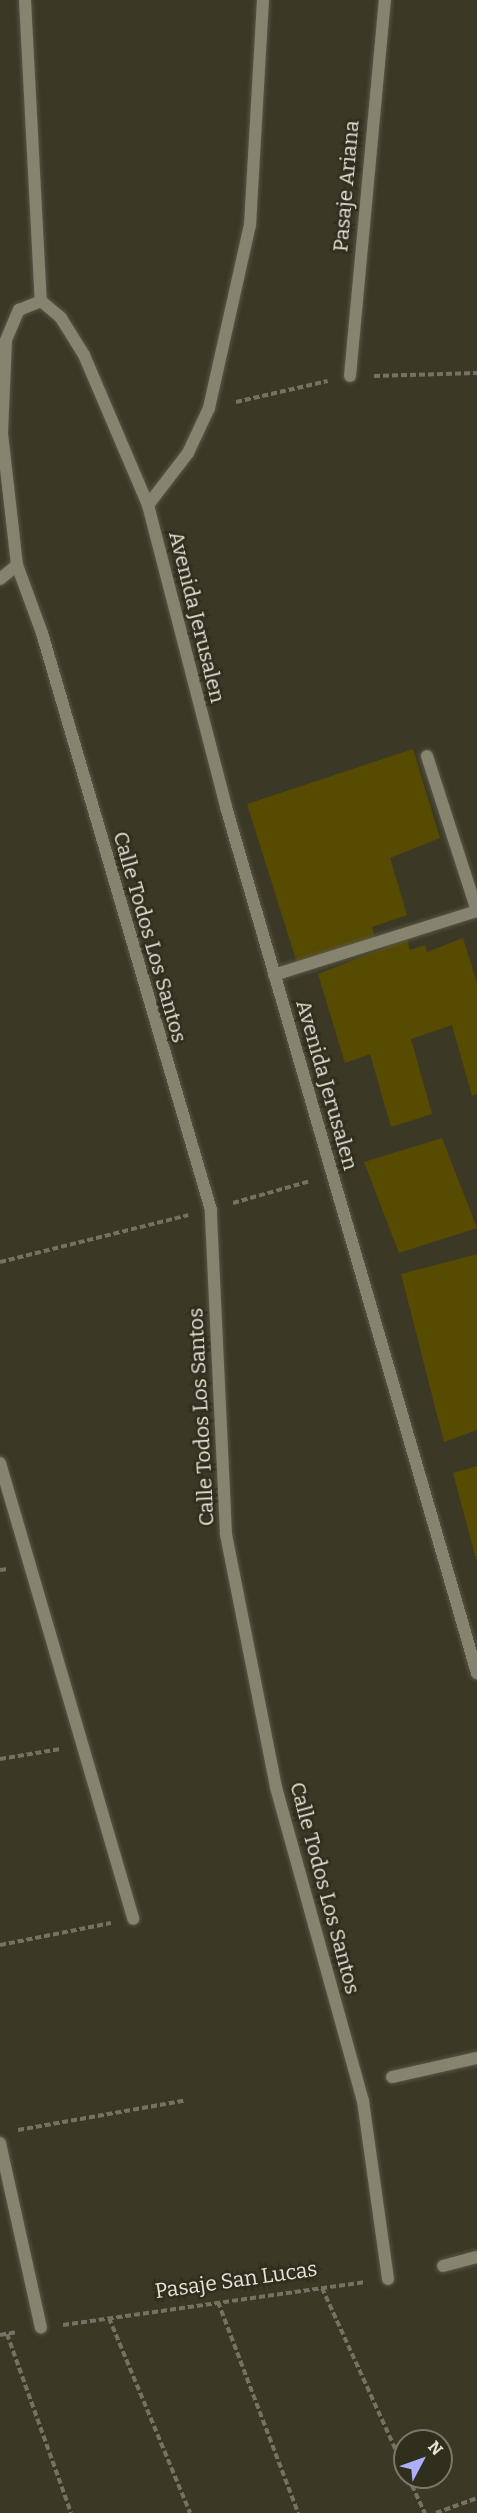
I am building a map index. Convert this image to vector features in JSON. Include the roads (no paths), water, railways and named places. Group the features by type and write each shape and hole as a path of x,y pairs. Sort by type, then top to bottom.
{"street":[{"path":"25,0 41,301"},
{"path":"148,506 188,453 211,397 250,225 263,0"},
{"name":"Pasaje Ariana","path":"350,376 385,0"},
{"name":"Avenida Jerusalen","path":"41,301 61,318 84,355 148,506 225,807 476,1668"},
{"name":"Calle Todos Los Santos","path":"41,301 19,310 6,340 2,433 16,565 42,633 211,1210 226,1534 276,1787 363,2101 388,2278"},
{"path":"0,579 16,565"},
{"path":"274,975 477,911 427,756"},
{"path":"0,1463 133,1919"},
{"path":"392,2078 477,2058"},
{"path":"0,2143 41,2328"},
{"path":"443,2266 477,2258"}]}
